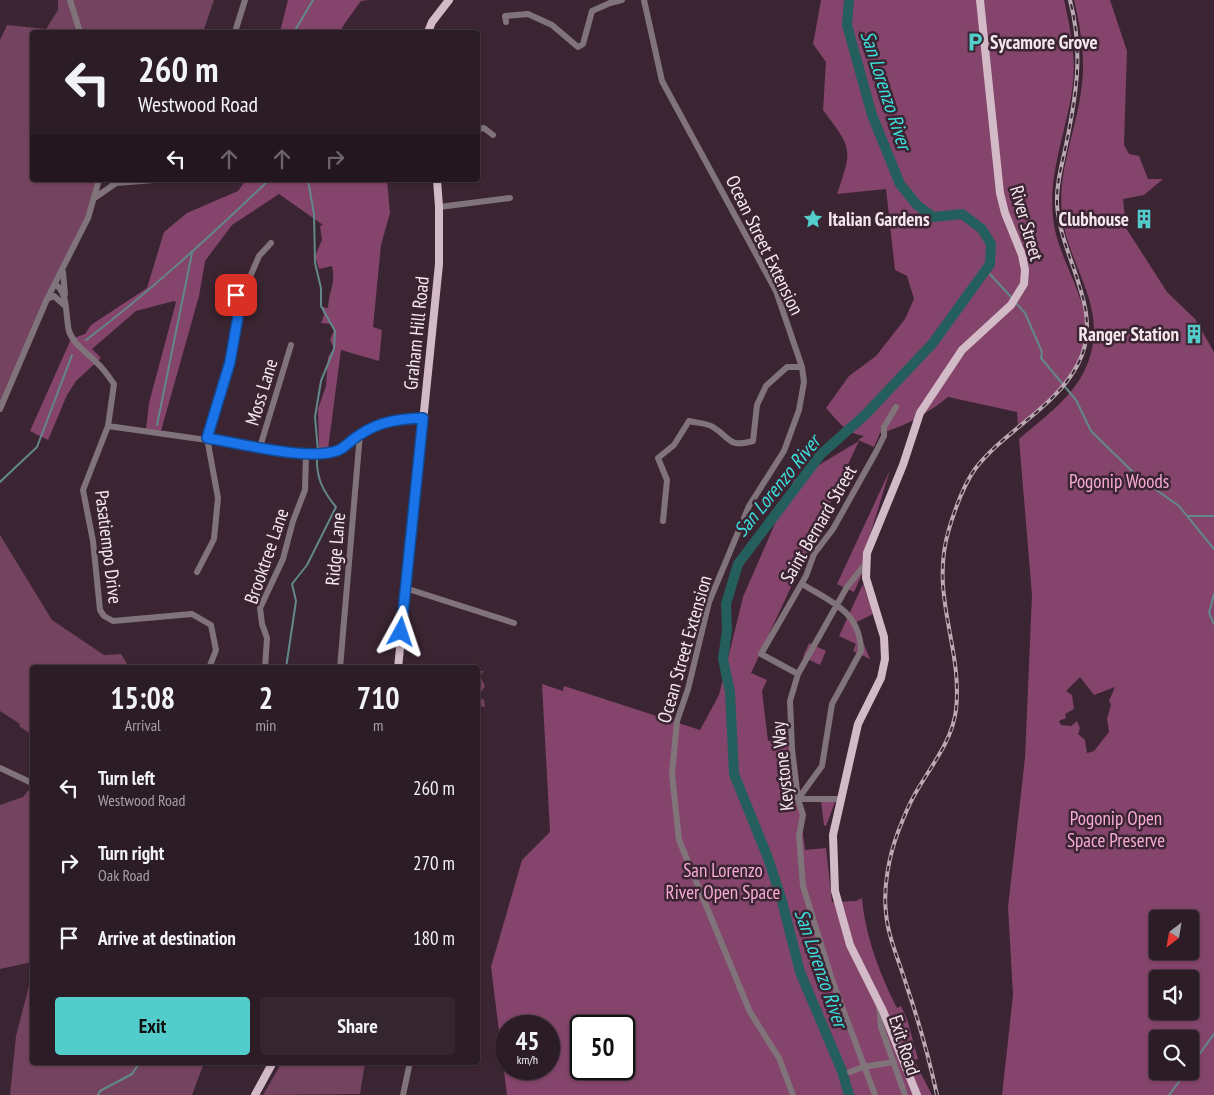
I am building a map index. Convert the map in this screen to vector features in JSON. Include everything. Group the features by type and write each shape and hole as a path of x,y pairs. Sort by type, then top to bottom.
{"main road":[{"path":"429,30 432,22 449,0"},
{"name":"River Street","path":"866,562 872,540 903,465 915,424 933,391 969,342 1011,305 1024,284 1025,270 1022,255 1005,213 1000,193 980,0"},
{"name":"Graham Hill Road","path":"398,665 439,264 437,182"},
{"path":"866,562 868,588 884,637 885,659 881,678 858,724 833,835 835,890 850,946 879,1003 917,1095"},
{"path":"255,1095 271,1065"}],"street":[{"path":"70,0 79,30"},
{"path":"237,30 245,0"},
{"path":"506,22 505,16 528,14 552,26 578,47 583,44 592,11 622,0"},
{"name":"Ocean Street Extension","path":"644,0 662,81 776,291 802,367 804,382 799,410 784,450 749,506 709,602 688,689 677,721 672,774 679,840 750,1012 779,1058 793,1095"},
{"path":"480,129 484,128 493,135"},
{"path":"0,409 47,299 88,218 96,197 99,182"},
{"path":"96,197 113,182"},
{"path":"439,207 510,198"},
{"path":"244,291 259,256 271,243"},
{"path":"65,262 62,278 67,310"},
{"name":"Pasatiempo Drive","path":"54,284 62,292 67,310 69,332 80,347 99,364 114,384 108,426 83,490 93,541 100,610 113,621 192,614 211,625 216,650 210,665"},
{"path":"197,572 214,539 218,498 207,438 230,362 240,305 235,297 237,293 244,291"},
{"path":"240,305 245,305 249,300 249,296 244,291"},
{"path":"47,299 54,296 61,300 67,310"},
{"name":"Moss Lane","path":"260,447 291,345"},
{"path":"663,520 668,480 658,458 674,445 689,421 713,427 724,438 740,444 753,441 757,405 766,386 787,367 802,367"},
{"name":"Saint Bernard Street","path":"798,674 761,654 802,584 814,554 833,529 876,452 884,436 884,426 896,407"},
{"path":"108,426 207,438 309,454 324,454 340,450 360,434 380,423 402,418 423,418"},
{"name":"Ridge Lane","path":"340,665 360,434"},
{"name":"Brooktree Lane","path":"265,665 267,638 262,624 260,608 283,559 293,521 305,490 309,454"},
{"name":"Keystone Way","path":"866,562 847,587 798,674 790,700 798,799 803,815 799,836 803,886 831,977 875,1095"},
{"path":"798,799 822,766 832,704 861,651 855,624 848,614 802,584"},
{"path":"405,588 514,623"},
{"path":"0,768 30,782"},
{"path":"798,799 841,799"},
{"name":"Exit Road","path":"879,1003 881,1027 905,1095"},
{"path":"850,1072 863,1067 894,1062"},
{"path":"403,1095 409,1065"}],"shaded area":[{"path":"58,0 214,0 204,30 30,30 30,182 96,182 83,228 0,408 0,40 7,25 46,29 58,10"},
{"path":"0,535 52,620 104,655 121,654 128,665 30,665 30,734 19,726 20,724 0,711"},
{"path":"480,676 485,686 480,694"},
{"path":"480,698 484,700 485,707 480,706"},
{"path":"30,788 30,962 0,969 0,805 23,797"},
{"path":"30,982 30,1065 203,1065 192,1095 10,1095 16,1036"},
{"path":"280,1065 365,1065 360,1094 263,1095"}],"green space":[{"path":"288,0 368,0 361,1 341,30 280,30"},
{"path":"821,0 1064,0 1072,41 1074,73 1053,183 1053,217 1061,250 1080,298 1084,314 1085,348 1081,361 1068,383 1049,402 1018,427 1017,412 948,397 916,419 880,433 874,447 858,440 864,436 847,429 826,408 849,376 876,356 905,319 914,299 907,276 895,270 886,189 837,194 846,167 847,149 840,133 823,110 826,62 813,44"},
{"name":"Pogonip Woods","path":"1074,0 1110,0 1127,51 1124,145 1129,154 1139,156 1148,179 1163,179 1144,195 1123,199 1126,228 1167,292 1195,319 1214,352 1214,1095 1002,1095 1013,995 1008,907 1025,758 1032,595 1019,439 1052,411 1080,379 1091,353 1094,335 1093,317 1089,300 1065,232 1061,198 1064,167 1079,106 1083,68 1081,34","holes":["1080,677 1094,695 1115,687 1109,701 1111,705 1107,719 1109,732 1094,751 1087,753 1085,740 1078,734 1080,728 1077,721 1071,726 1061,725 1059,721 1066,718 1065,714 1074,709 1072,695 1066,691"]},
{"path":"245,182 387,182 390,213 381,245 373,327 382,330 379,361 341,350 328,449 324,454 319,450 318,409 326,386 328,357 334,348 330,340 334,330 331,324 321,323 324,315 322,307 328,308 333,283 332,266 319,269 315,256 322,240 320,226 323,225 279,194 232,225 205,261 199,296 161,431 146,429 149,403 176,302 174,301 136,311 92,349 101,358 76,381 67,395 48,440 30,431 71,339 85,334 91,325 147,288 164,232 187,213 238,191"},
{"name":"San Lorenzo River Open Space","path":"859,441 751,673 767,680 762,691 768,741 790,738 793,763 777,765 778,775 795,773 805,850 826,848 832,902 856,901 862,898 866,926 874,954 897,1008 901,1006 907,1019 918,1059 914,1060 932,1095 507,1095 505,1080 560,1080 560,1015 497,1015 491,967 522,860 550,832 542,684 563,691 564,686 700,730 719,695 743,597 794,480"},
{"path":"890,470 867,545 863,572 854,592 837,584"},
{"path":"863,584 873,614 855,623 870,659 853,651 856,644 839,636"},
{"path":"809,643 826,651 820,665 803,657"},
{"path":"821,801 835,802 826,826 824,825"}],"waterway":[{"path":"295,30 313,0"},
{"name":"San Lorenzo River","path":"849,0 847,25 872,115 900,184 917,205 933,217 962,214 982,229 991,244 990,264 933,343 865,415 821,454 738,564 726,604 727,630 723,659 730,692 734,774 768,858 782,901 800,972 842,1071 849,1095"},
{"path":"86,340 157,283 267,182"},
{"path":"308,182 314,214 315,263 321,288 321,306 335,331 334,349 321,381 315,417 318,451"},
{"path":"157,425 192,253"},
{"path":"986,270 1013,299"},
{"path":"1016,303 1025,313 1042,352 1041,358 1076,400 1091,431 1138,477 1179,506 1214,549"},
{"path":"0,482 37,447 72,355"},
{"path":"286,665 296,601 292,584 307,565 336,507 321,483 317,456"},
{"path":"1187,516 1214,516"},
{"path":"1214,594 1209,613 1214,624"},
{"path":"1199,1055 1214,1034"},
{"path":"98,1095 100,1091 132,1074 138,1065"},
{"path":"1169,1095 1180,1080"}],"railway":[{"path":"937,1095 920,1027 889,932 885,903 886,882 892,851 904,817 915,794 940,754 954,722 957,687 944,599 943,577 944,553 949,529 957,506 963,490 975,469 987,455 1043,406 1068,380 1078,364 1085,344 1087,324 1084,304 1065,244 1057,204 1059,180 1076,87 1076,36 1070,0"}],"place":[{"name":"Sycamore Grove","path":"975,42"},
{"name":"Italian Gardens","path":"813,219"},
{"name":"Clubhouse","path":"1144,219"},
{"name":"Ranger Station","path":"1194,334"}],"route":[{"path":"236,295 235,300 240,305 230,362 207,438 275,450 324,454 340,450 360,434 380,423 402,418 423,418 401,632"}],"park label":[{"name":"Pogonip Open Space Preserve","path":"1116,829"}]}
